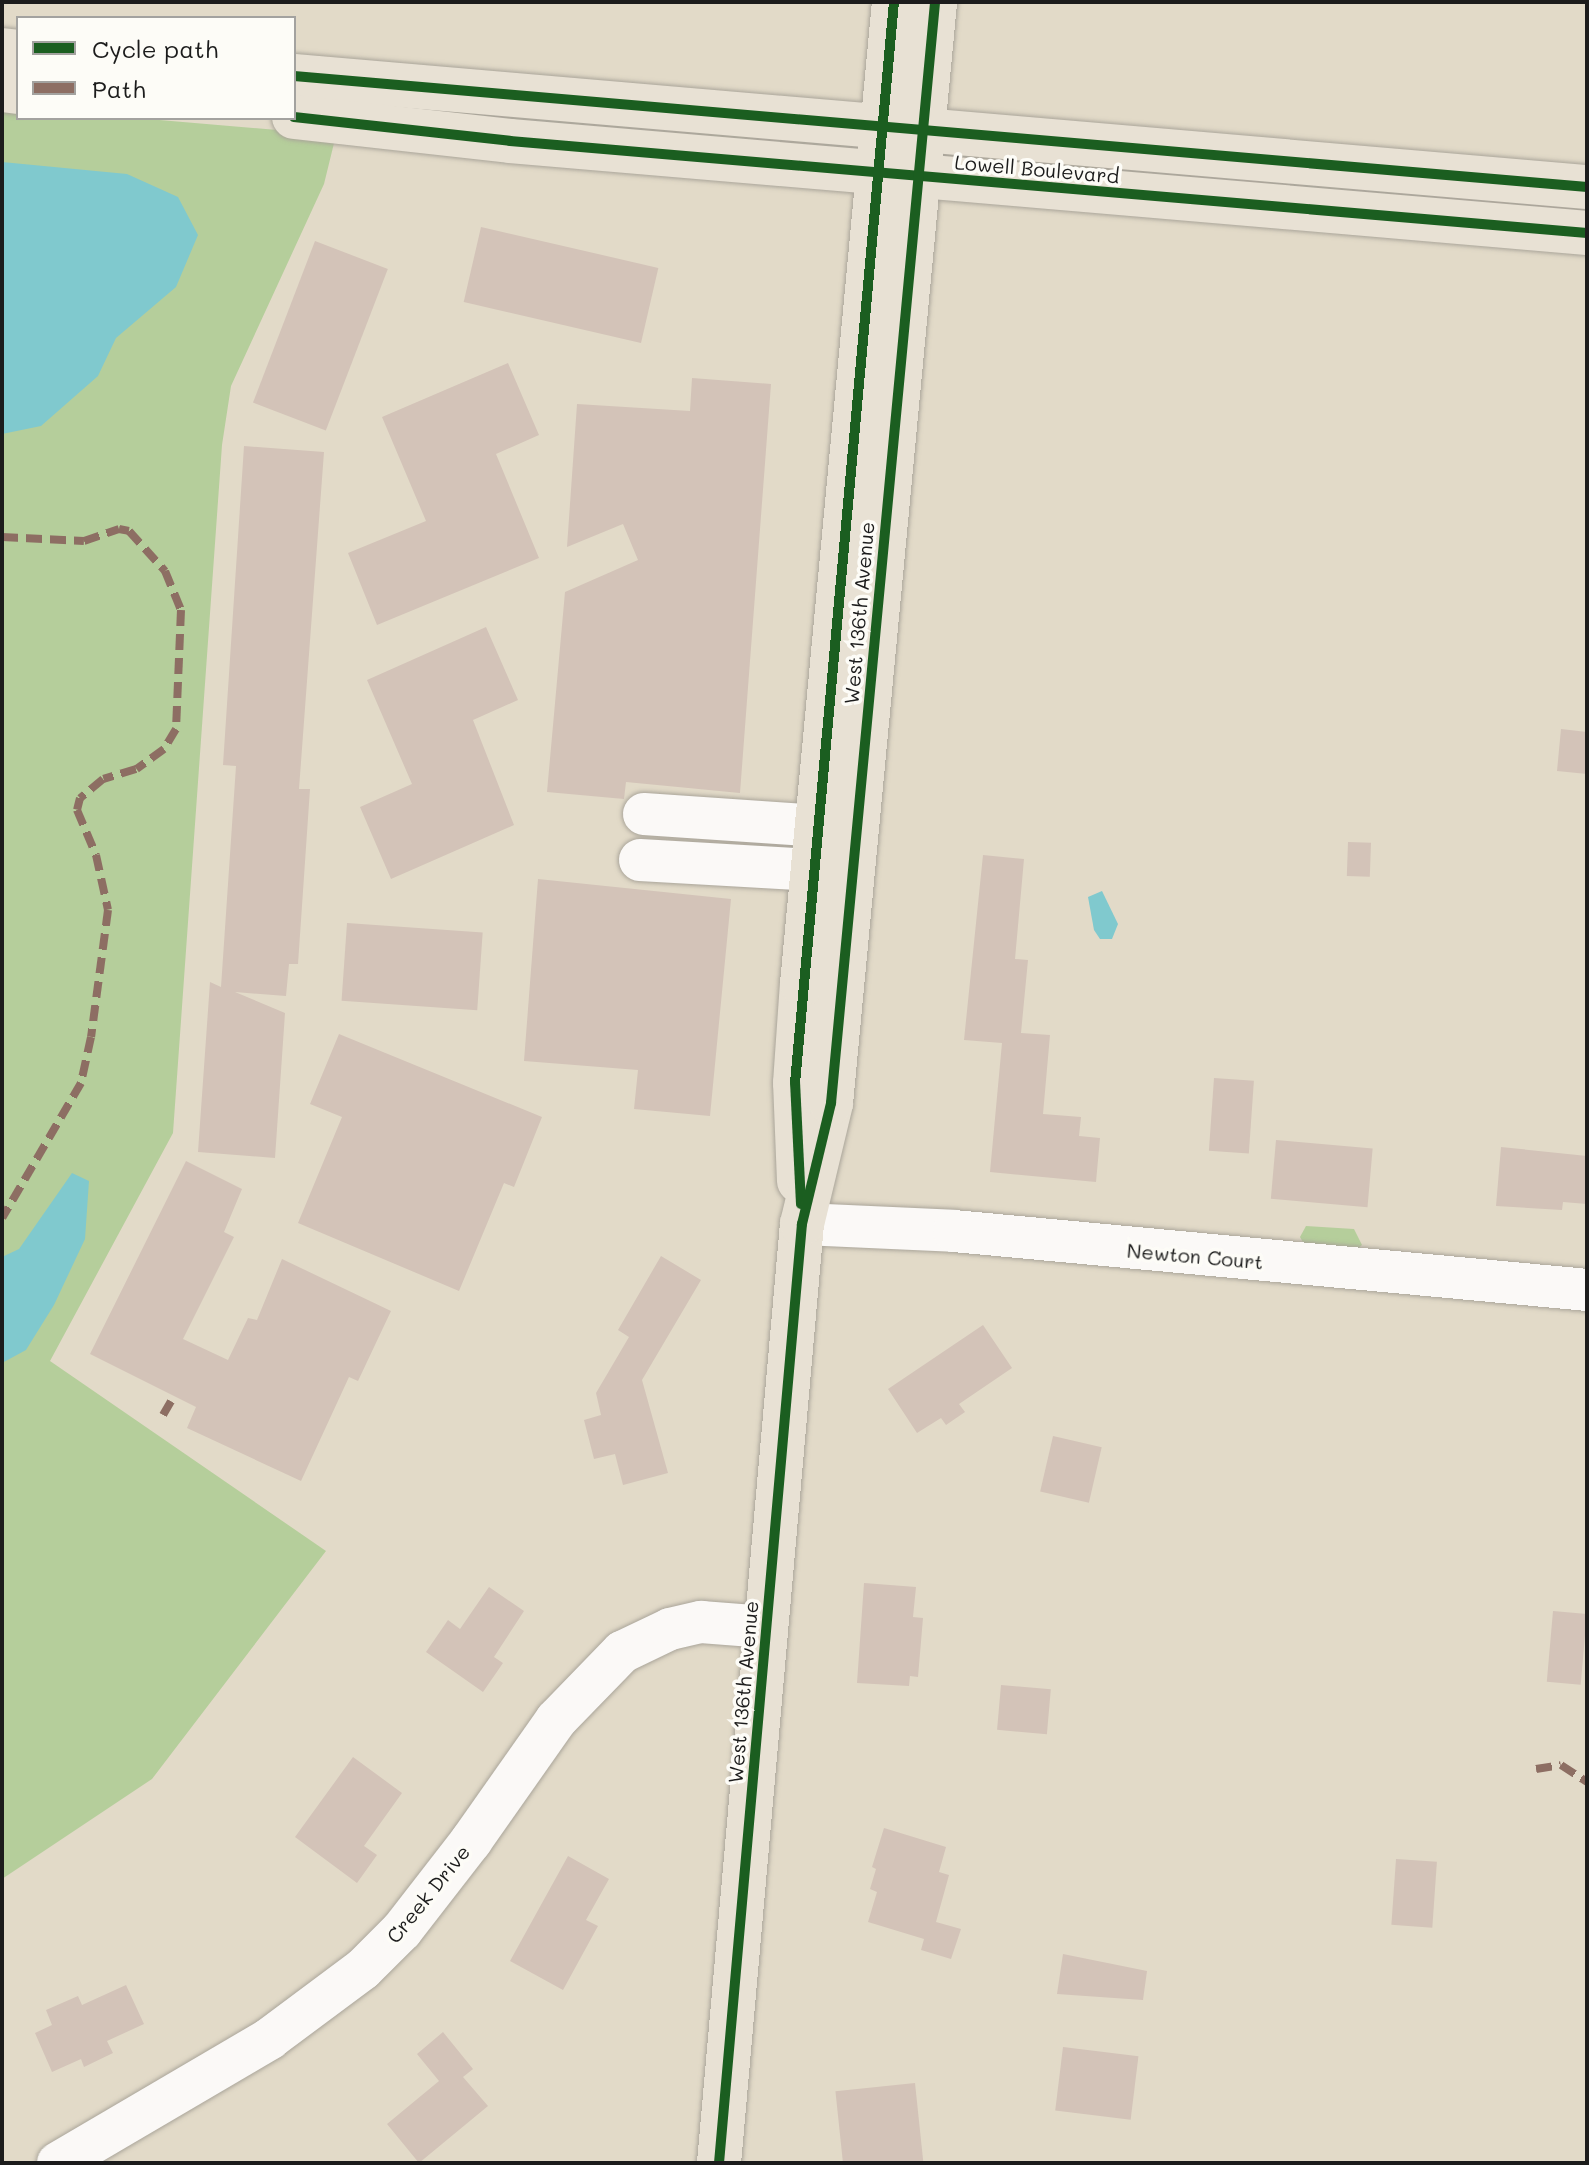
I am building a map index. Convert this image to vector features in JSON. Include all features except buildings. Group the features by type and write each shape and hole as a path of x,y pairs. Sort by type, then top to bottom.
{"main road":[{"name":"West 136th Avenue","path":"719,2163 802,1224 795,1083 834,871 903,128 894,2"},
{"name":"West 136th Avenue","path":"903,128 935,2"},
{"name":"Lowell Boulevard","path":"296,76 1587,187"},
{"name":"Lowell Boulevard","path":"296,117 899,174 1587,233"}],"street":[{"path":"644,814 838,827"},
{"path":"640,860 834,871"},
{"name":"Newton Court","path":"802,1224 954,1231 1587,1290"},
{"name":"Creek Drive","path":"58,2163 269,2039 363,1969 402,1930 463,1853 556,1720 622,1652 670,1629 701,1622 766,1627"}],"green space":[{"path":"2,108 16,109 16,120 160,120 336,135 324,184 231,386 222,445 173,1133 50,1361 326,1551 152,1779 2,1879"},
{"path":"1306,1226 1354,1229 1362,1245 1355,1251 1305,1246 1300,1237"}],"water":[{"path":"2,162 127,174 178,197 198,235 176,287 116,338 98,376 41,426 2,434"},
{"path":"1102,891 1118,924 1112,939 1100,939 1094,930 1088,897"},
{"path":"72,1173 89,1181 85,1239 54,1305 26,1350 2,1363 2,1257 19,1249"}],"marked path":[{"path":"2,537 84,541 119,529 129,531 165,571 181,610 176,729 164,749 136,769 103,779 80,798 77,810 96,855 108,910 91,1037 81,1083 2,1218"},
{"path":"163,1415 171,1401"},
{"path":"1536,1769 1561,1765 1587,1782"}],"cycle path":[{"path":"801,1204 795,1083 894,2"},
{"path":"719,2163 802,1224 831,1103 935,2"},
{"path":"296,76 1587,187"},
{"path":"296,117 510,141 1587,233"}]}
